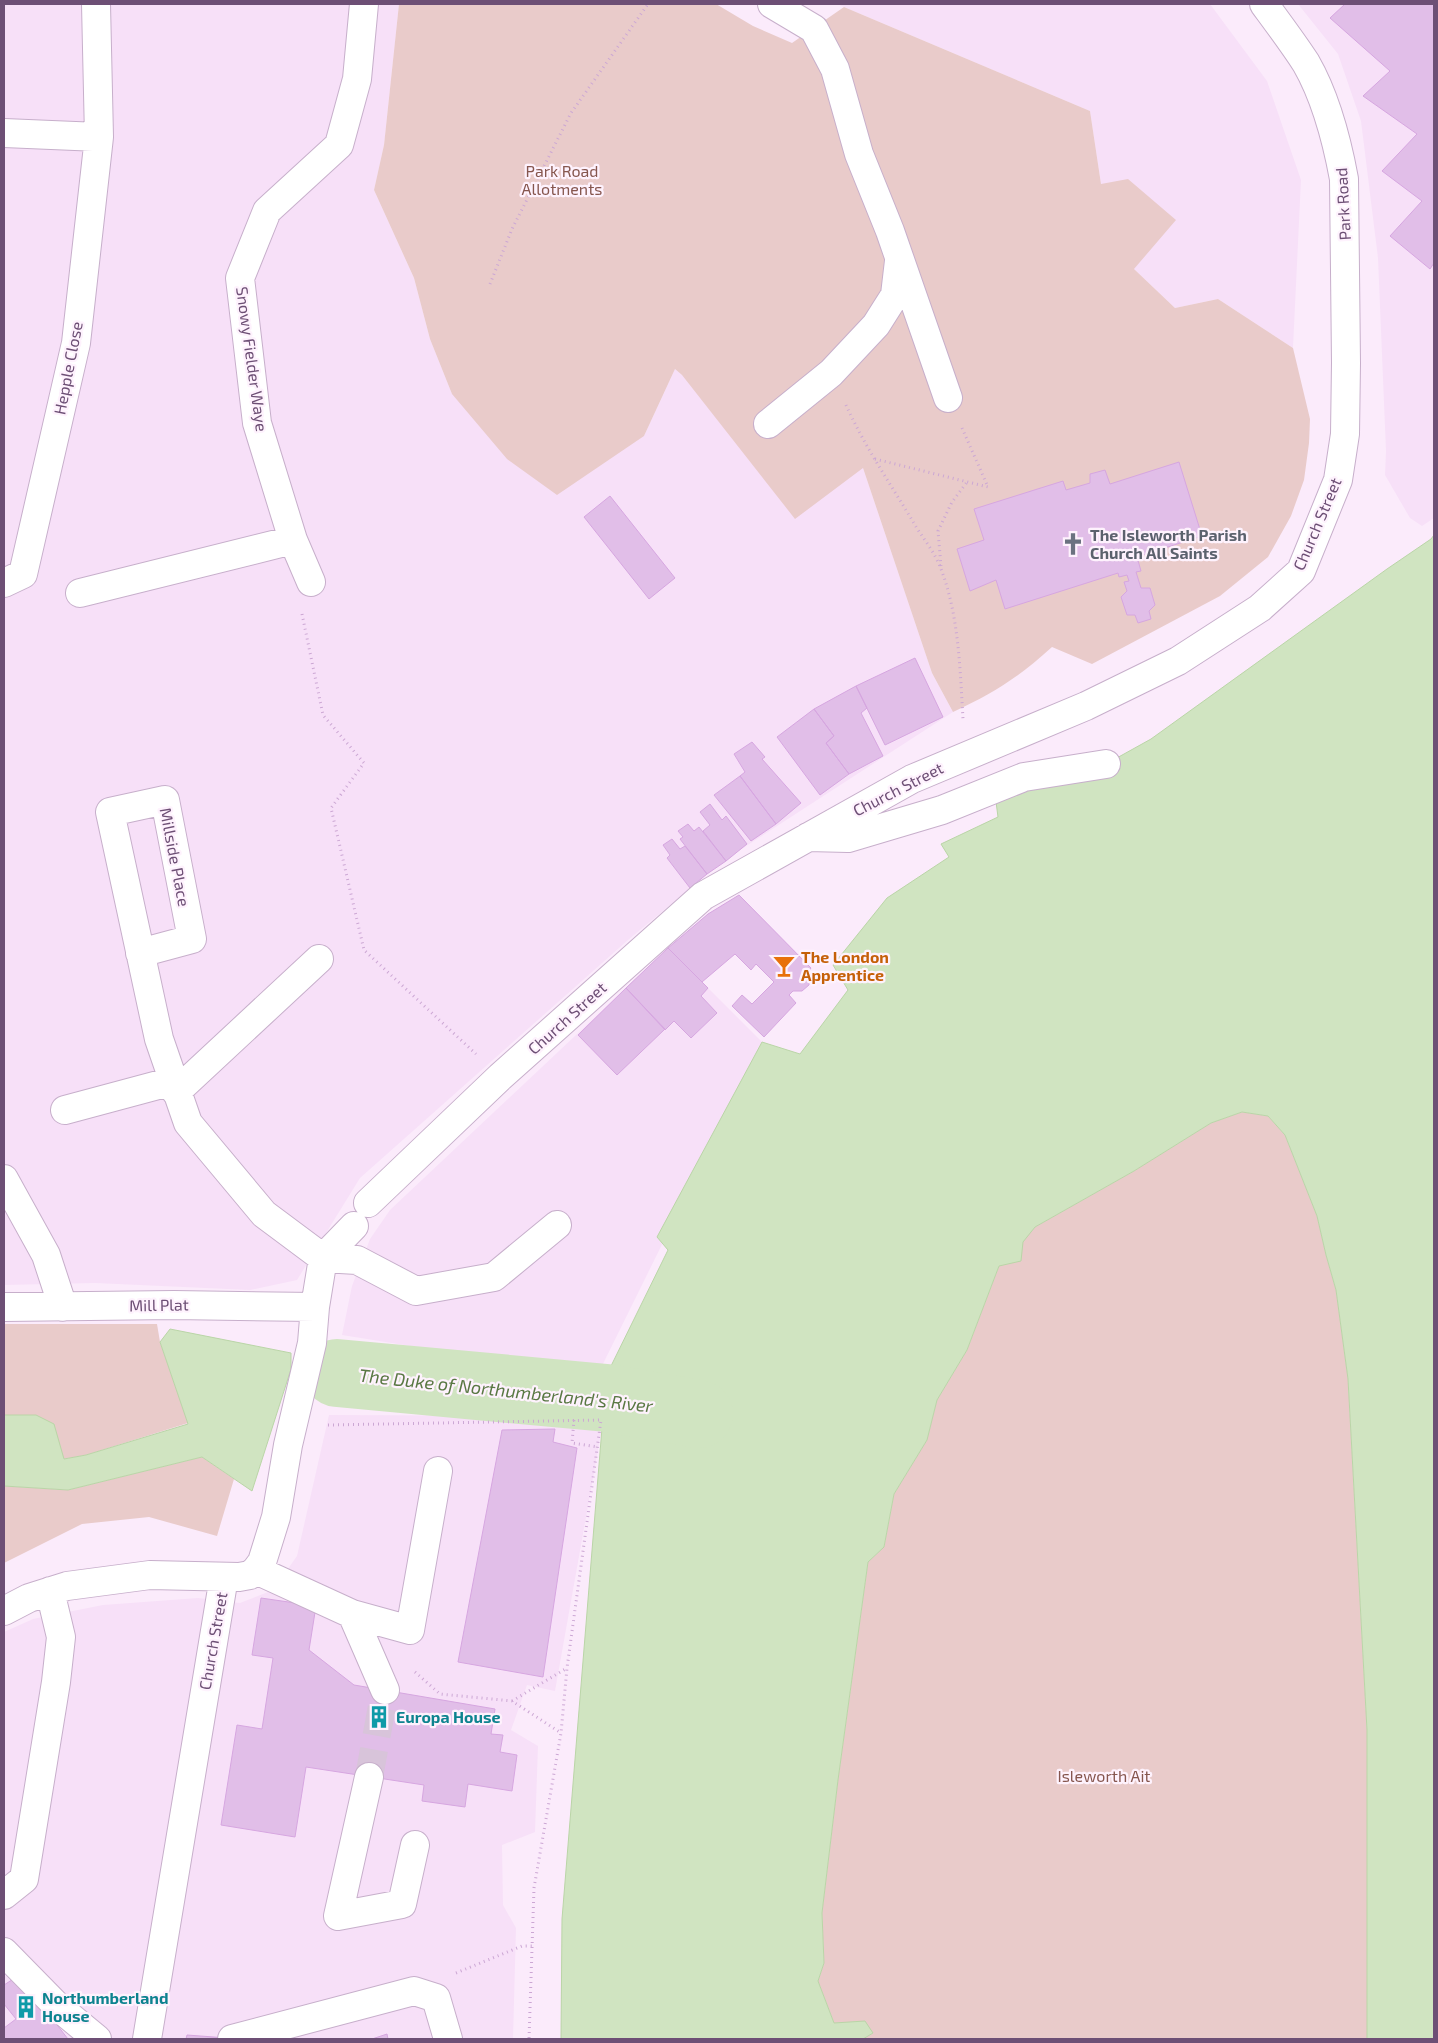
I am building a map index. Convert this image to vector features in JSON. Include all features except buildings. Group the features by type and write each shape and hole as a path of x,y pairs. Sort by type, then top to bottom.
{"street":[{"name":"Hepple Close","path":"4,583 23,574 76,343 99,137 96,4"},
{"name":"Snowy Fielder Waye","path":"311,582 293,540 258,423 240,278 266,211 339,145 357,79 364,4"},
{"path":"772,4 814,29 835,69 859,154 899,257 948,398"},
{"name":"Park Road","path":"1264,4 1307,64 1325,107 1340,155 1344,179 1346,363"},
{"path":"4,133 99,137"},
{"path":"768,424 831,373 876,325 895,295 899,257"},
{"name":"Church Street","path":"368,1202 500,1077 703,896 912,779 1086,706 1178,661 1260,608 1301,571 1338,480 1345,434 1346,363"},
{"path":"80,593 293,540"},
{"path":"808,838 848,838 942,810 1024,777 1106,764"},
{"name":"Millside Place","path":"140,953 192,939 165,800 110,812 140,953 159,1040 174,1086 188,1123 264,1214 323,1258"},
{"path":"65,1110 174,1086 319,959"},
{"path":"4,1179 46,1255 63,1307"},
{"path":"323,1258 357,1260 416,1291 494,1277 557,1225"},
{"path":"354,1226 323,1258 315,1307 312,1343 288,1445 276,1517 262,1562 256,1570 352,1614 410,1630 438,1471"},
{"name":"Mill Plat","path":"4,1307 174,1305 315,1307"},
{"name":"Church Street","path":"147,2039 224,1577 250,1575 256,1570"},
{"path":"4,1610 29,1598 67,1586 150,1575 224,1577"},
{"path":"4,1895 24,1879 56,1682 61,1637 50,1591"},
{"path":"352,1614 385,1690"},
{"path":"369,1777 338,1916 402,1904 415,1845"},
{"path":"4,1952 57,2006 97,2039"},
{"path":"232,2039 414,1991 436,1998 448,2039"}],"path":[{"path":"490,284 512,229 570,113 648,4"},
{"path":"831,373 855,426 941,567"},
{"path":"875,459 988,487 948,398"},
{"path":"963,719 958,644 949,592 941,567 938,531 952,502 967,482"},
{"path":"311,582 300,606 323,715 364,763 331,808 364,950 500,1077"},
{"path":"574,1420 572,1443 598,1447"},
{"path":"325,1425 601,1420 567,1668 561,1733 534,1888 529,2039"},
{"path":"410,1667 440,1694 512,1701 561,1733"},
{"path":"512,1701 567,1668"},
{"path":"414,1991 522,1946 532,1946"}],"shaded area":[{"path":"4,4 399,4 384,145 374,190 414,278 430,339 452,394 644,436 675,369 682,375 863,468 932,673 953,712 723,861 628,940 360,1178 297,1280 250,1290 95,1283 4,1285"},
{"path":"837,4 1210,4 1267,81 1301,180 1293,348 1218,299 1175,308 1134,269 1101,184 1090,111"},
{"path":"1298,4 1434,4 1434,518 1422,526 1410,518 1385,475 1386,451 1378,258 1361,121 1338,54"},
{"path":"1434,535 1434,2039 1367,2039 1367,1730 1348,1379 1336,1290 1317,1216 1285,1135 1268,1116 1242,1112 1211,1123 1134,1171 1035,1227 1023,1242 1021,1261 999,1266 967,1350 937,1400 927,1440 894,1494 884,1547 868,1562 822,1913 824,1963 818,1981 834,2023 865,2021 873,2033 863,2039 561,2039 562,1919 602,1428 611,1366 668,1250 657,1237 762,1042 800,1054 848,990 833,965 887,898 949,857 941,844 998,817 995,794 1106,764 1151,739"},
{"path":"702,982 762,1042 597,1376 342,1335 352,1286 370,1239 390,1210 626,988"},
{"path":"170,1329 291,1353 291,1369 252,1491 202,1457 68,1490 4,1486 4,1415 36,1415 54,1424 64,1459 86,1455 188,1424 160,1342"},
{"path":"329,1415 604,1416 555,1691 527,1685 511,1730 538,1746 535,1832 502,1845 503,1905 516,1928 513,2039 4,2039 4,1632 33,1619 103,1605 198,1598 240,1603 273,1590 297,1556"}],"green space":[{"name":"Park Road Allotments","path":"399,4 716,4 753,26 792,43 844,7 1090,111 1101,184 1128,179 1176,220 1134,269 1175,308 1218,299 1293,348 1310,419 1309,443 1304,480 1291,516 1268,557 1220,596 1092,664 1052,647 1006,684 953,712 932,673 863,468 795,519 682,375 675,369 644,436 557,495 507,459 452,394 430,339 414,278 374,190 384,145"},
{"name":"Isleworth Ait","path":"1242,1112 1268,1116 1285,1135 1317,1216 1336,1290 1348,1379 1367,1730 1367,2039 863,2039 873,2033 834,2023 818,1981 824,1963 822,1913 868,1562 884,1547 894,1494 927,1440 937,1400 967,1350 999,1266 1035,1227 1134,1171 1211,1123"},
{"path":"4,1324 157,1324 160,1342 188,1423 86,1455 64,1459 36,1415 4,1415"},
{"path":"202,1457 234,1479 217,1536 149,1517 82,1524 4,1563 4,1486 68,1490"}],"waterway":[{"name":"The Duke of Northumberland's River","path":"337,1373 607,1398 699,1414"}],"tunnel":[{"path":"369,1777 385,1690"}],"place":[{"name":"The Isleworth Parish Church All Saints","path":"1073,544"},
{"name":"The London Apprentice","path":"784,966"},
{"name":"Europa House","path":"379,1717"},
{"name":"Northumberland House","path":"26,2007"}]}
